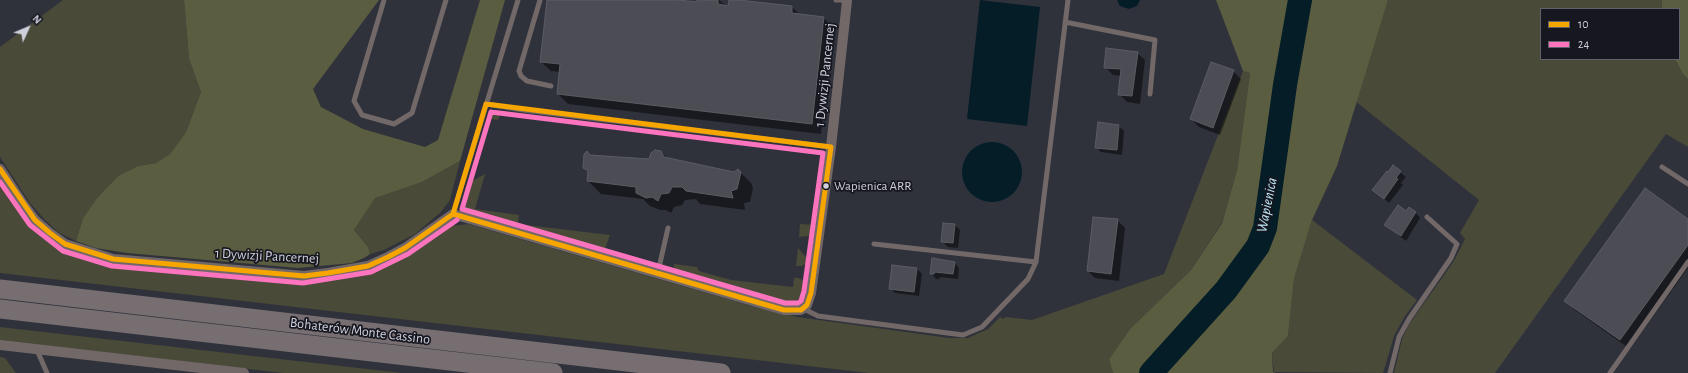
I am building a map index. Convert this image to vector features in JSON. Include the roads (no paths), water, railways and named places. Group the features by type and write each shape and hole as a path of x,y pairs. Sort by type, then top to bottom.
{"highway":[{"name":"Bohaterów Monte Cassino","path":"0,289 720,373"},
{"name":"Bohaterów Monte Cassino","path":"0,309 553,373"}],"street":[{"name":"1 Dywizji Pancernej","path":"804,308 807,305 811,293 831,147 847,0"},
{"name":"1 Dywizji Pancernej","path":"0,169 35,220 50,233 65,244 113,259 304,276 328,273 368,266 388,257 405,248 453,214"},
{"path":"453,214 658,272 784,310 794,311 804,308"},
{"path":"0,345 244,373"}],"lane":[{"path":"384,0 354,101 362,115 394,124 412,113 446,0"},
{"path":"453,214 518,0"},
{"path":"540,0 519,72 527,81 551,86"},
{"path":"836,0 847,0"},
{"path":"804,308 818,316 963,335 982,327 1028,278 1036,262 1068,0"},
{"path":"1065,22 1155,40 1150,94"},
{"path":"486,104 510,109 831,147"},
{"path":"1662,167 1688,184"},
{"path":"1390,373 1399,336 1408,318 1451,258 1457,244 1427,217"},
{"path":"658,272 668,228"},
{"path":"874,244 1036,262"},
{"path":"1610,373 1688,262"},
{"path":"37,349 48,373"}],"water":[{"path":"980,0 1040,7 1027,126 967,119"},
{"path":"1117,0 1140,0 1137,6 1129,9 1120,6"},
{"path":"992,142 1009,147 1017,155 1022,172 1017,189 1009,197 992,202 975,197 967,189 962,172 967,155 975,147"}],"waterway":[{"name":"Wapienica","path":"1151,373 1226,290 1258,246 1265,228 1285,85 1300,0"}],"place":[{"name":"Wapienica ARR","path":"826,186"}]}
